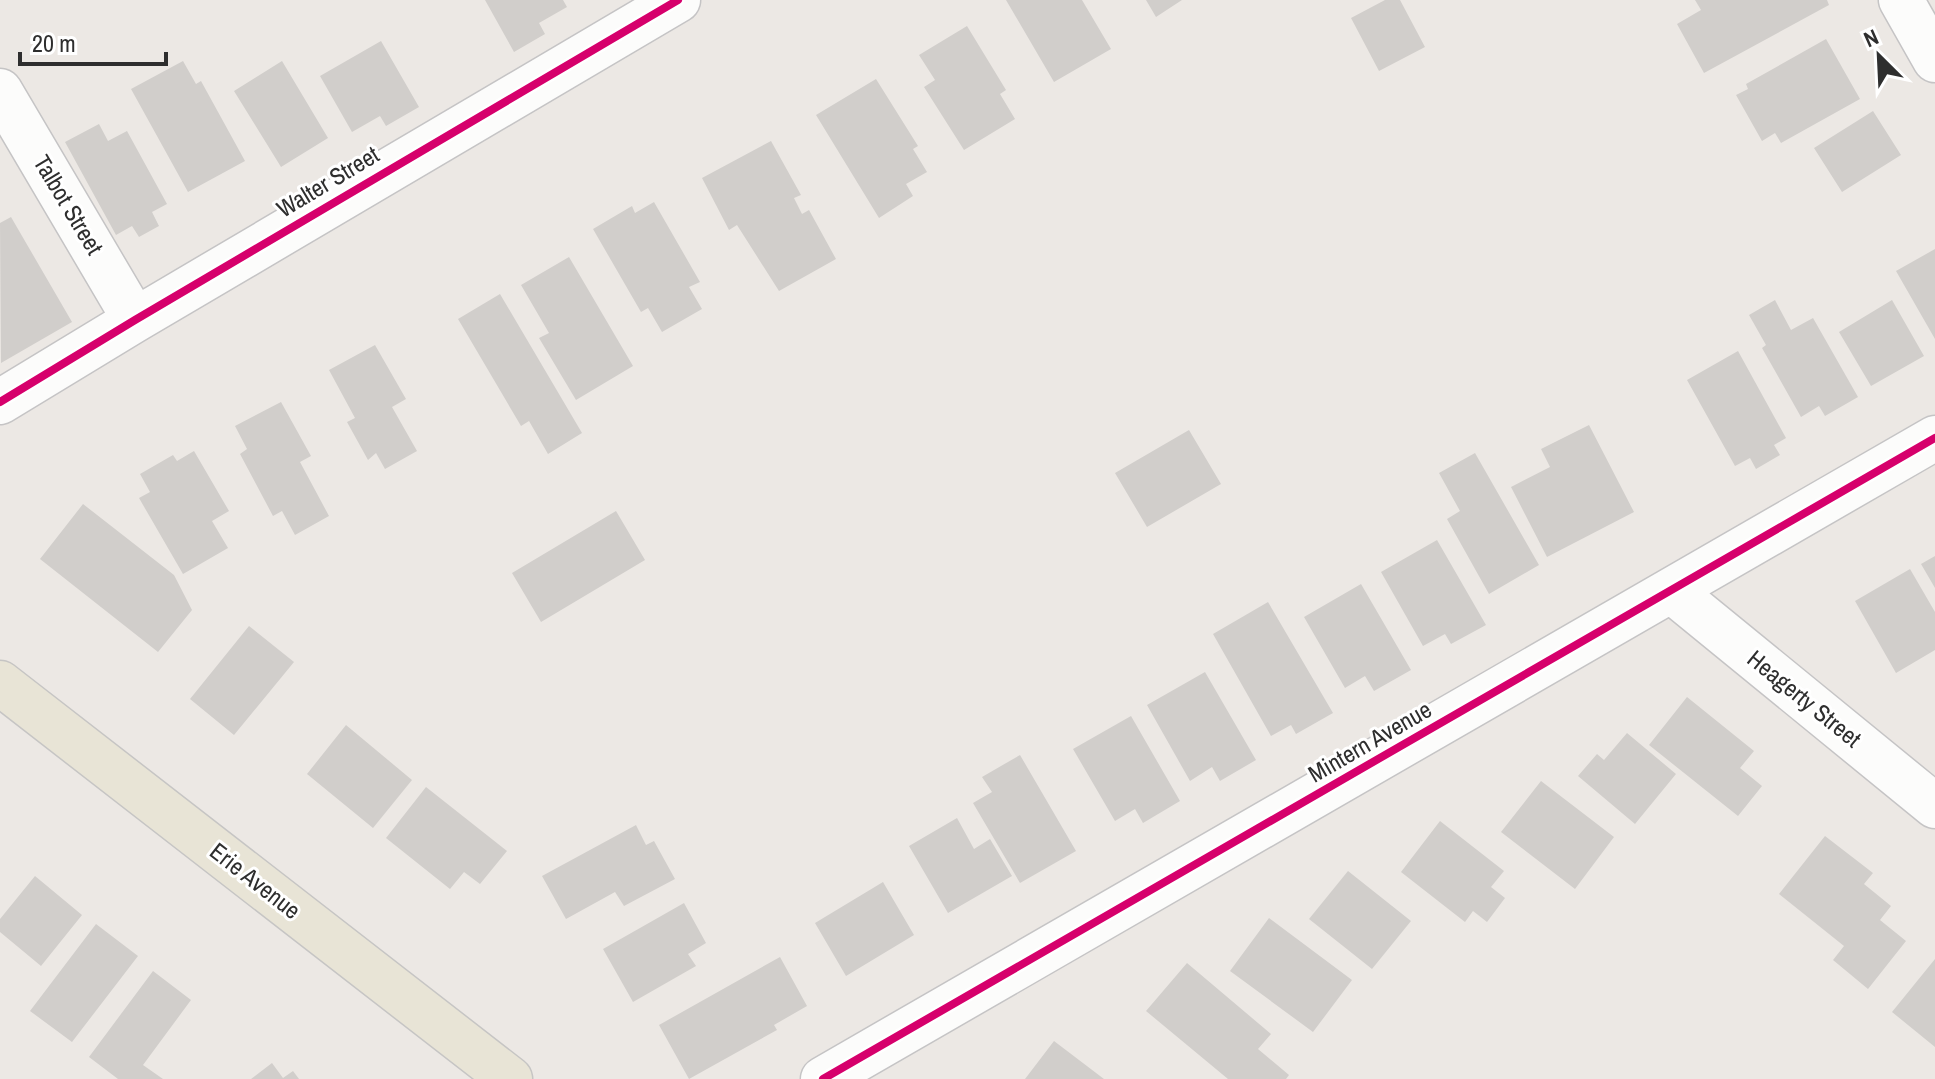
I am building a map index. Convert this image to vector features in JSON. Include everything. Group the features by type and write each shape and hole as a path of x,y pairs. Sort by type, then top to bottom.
{"main road":[{"name":"Erie Avenue","path":"0,683 510,1079"}],"street":[{"name":"Walter Street","path":"0,402 618,15 678,0"},
{"path":"1901,0 1935,60"},
{"name":"Talbot Street","path":"0,91 135,320"},
{"name":"Mintern Avenue","path":"823,1079 1673,592 1935,438"},
{"name":"Heagerty Street","path":"1673,592 1935,806"}],"building":[{"path":"485,0 563,0 567,7 539,23 545,34 514,52"},
{"path":"1006,0 1082,0 1111,49 1054,82"},
{"path":"1146,0 1182,0 1156,17"},
{"path":"1385,0 1400,0 1425,47 1379,71 1351,18"},
{"path":"1695,0 1827,0 1829,5 1704,73 1677,24 1701,10"},
{"path":"967,26 1006,90 1000,94 1015,119 964,150 924,87 935,80 919,55"},
{"path":"1826,39 1860,99 1781,143 1775,133 1762,141 1736,95 1748,89 1746,84"},
{"path":"381,41 419,107 386,126 380,116 352,132 320,76"},
{"path":"183,61 196,84 201,81 245,161 188,192 131,89"},
{"path":"282,61 328,138 281,167 234,91"},
{"path":"876,79 918,146 913,149 927,172 906,184 913,196 879,218 816,115"},
{"path":"1873,111 1901,155 1842,192 1814,148"},
{"path":"99,124 108,141 127,131 167,204 152,212 159,226 139,237 132,226 116,235 65,142"},
{"path":"771,141 801,195 794,198 802,214 809,210 836,259 779,291 737,225 729,230 702,178"},
{"path":"654,202 700,282 689,287 702,309 662,332 648,308 641,312 593,229 632,206 635,213"},
{"path":"11,217 72,322 1,363 0,223"},
{"path":"1935,249 1935,339 1896,271"},
{"path":"569,257 633,366 576,400 539,338 549,333 521,285"},
{"path":"500,294 582,433 548,454 529,421 521,426 458,319"},
{"path":"1775,300 1791,330 1813,318 1858,397 1825,416 1819,406 1801,417 1762,348 1766,345 1749,315"},
{"path":"1892,300 1924,356 1871,386 1839,332"},
{"path":"375,345 406,399 392,407 417,451 385,469 376,453 368,460 347,422 355,418 329,370"},
{"path":"1738,351 1786,438 1774,445 1780,455 1756,469 1750,458 1735,466 1687,380"},
{"path":"281,402 311,456 300,462 329,516 295,535 282,511 273,516 240,454 247,449 235,426"},
{"path":"1589,425 1634,512 1547,557 1511,487 1550,467 1541,449"},
{"path":"1189,430 1221,484 1147,527 1115,473"},
{"path":"194,451 229,511 212,521 228,548 183,574 139,498 150,492 140,474 173,455 177,461"},
{"path":"1475,453 1539,565 1489,594 1447,519 1460,511 1439,473"},
{"path":"83,504 174,575 192,610 158,652 40,559"},
{"path":"616,511 645,560 541,622 512,573"},
{"path":"1437,540 1486,625 1451,644 1445,634 1423,646 1381,572"},
{"path":"1935,556 1935,588 1921,564"},
{"path":"1910,569 1935,612 1935,650 1896,673 1855,601"},
{"path":"1361,584 1411,670 1374,691 1365,676 1345,688 1304,617"},
{"path":"1268,602 1333,713 1296,734 1291,725 1271,736 1213,634"},
{"path":"249,626 294,662 234,735 190,699"},
{"path":"1205,672 1256,760 1220,781 1212,767 1190,781 1147,705"},
{"path":"1687,697 1754,751 1740,768 1762,786 1738,816 1649,745"},
{"path":"1131,716 1180,801 1143,823 1135,809 1115,821 1073,749"},
{"path":"346,725 412,780 373,828 307,774"},
{"path":"1627,733 1676,774 1635,824 1578,776 1597,754 1604,760"},
{"path":"1020,755 1076,851 1020,883 973,803 992,792 982,777"},
{"path":"1541,781 1614,837 1575,889 1501,832"},
{"path":"426,787 507,851 480,884 464,872 450,889 386,838"},
{"path":"957,818 974,849 990,839 1012,876 948,913 909,846"},
{"path":"1440,821 1504,871 1491,887 1505,898 1487,922 1473,911 1465,922 1401,872"},
{"path":"636,825 646,845 654,841 675,879 624,906 615,892 566,919 542,876"},
{"path":"1825,836 1873,873 1864,884 1891,906 1880,920 1906,941 1868,989 1833,960 1844,946 1779,894"},
{"path":"1348,871 1411,921 1372,969 1309,919"},
{"path":"35,876 82,915 41,966 0,932 0,919"},
{"path":"883,882 914,935 846,976 815,923"},
{"path":"684,903 706,943 688,954 696,966 633,1002 603,949"},
{"path":"1269,918 1352,980 1313,1032 1230,971"},
{"path":"96,924 138,956 72,1042 30,1011"},
{"path":"780,957 807,1006 774,1025 777,1030 689,1079 659,1025"},
{"path":"1935,959 1935,1047 1892,1012"},
{"path":"1187,963 1271,1034 1258,1049 1289,1075 1286,1079 1228,1079 1146,1011"},
{"path":"153,971 191,1000 143,1065 163,1079 118,1079 89,1057"},
{"path":"1054,1041 1104,1079 1025,1079"},
{"path":"272,1063 283,1078 293,1071 299,1079 251,1079"}],"cycle path":[{"path":"0,402 678,0"},
{"path":"823,1079 1935,438"}]}
